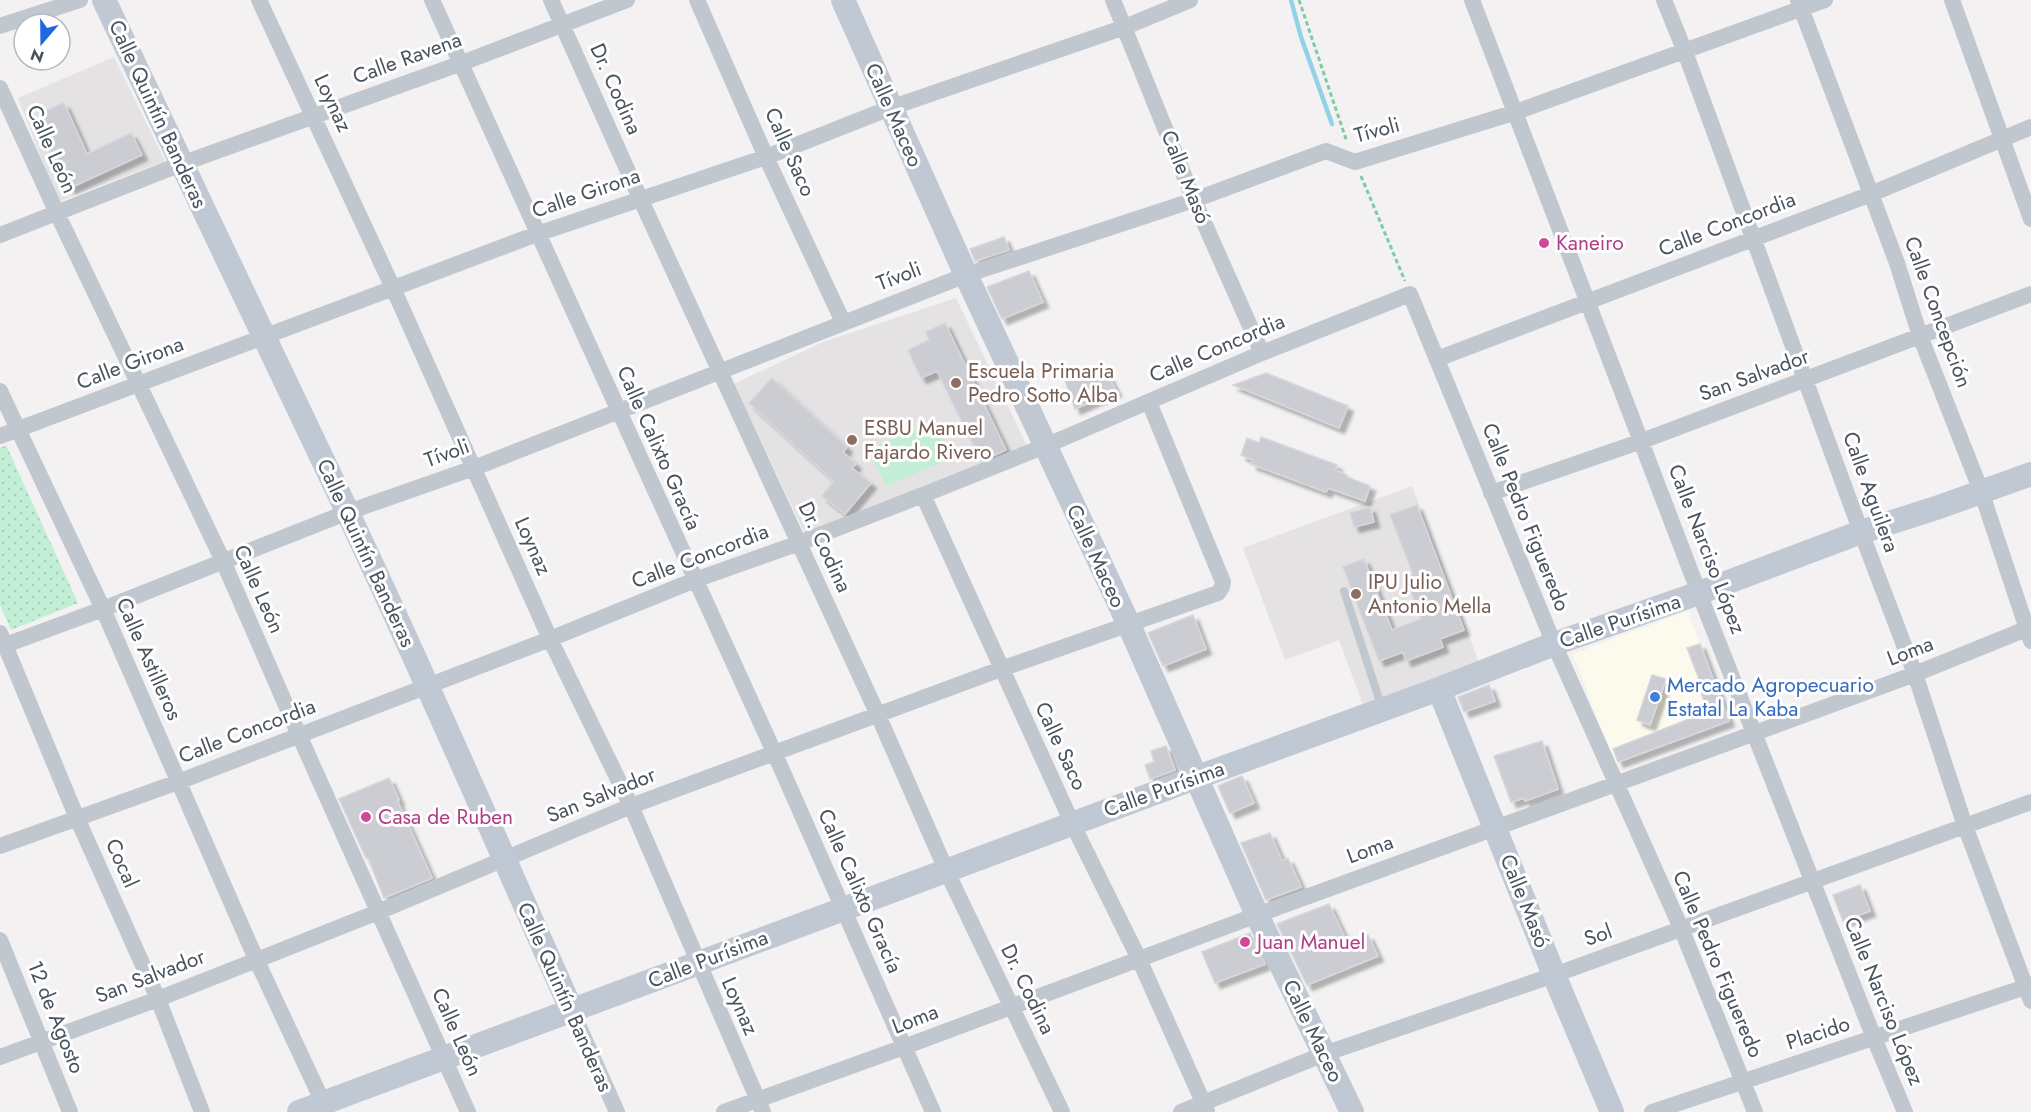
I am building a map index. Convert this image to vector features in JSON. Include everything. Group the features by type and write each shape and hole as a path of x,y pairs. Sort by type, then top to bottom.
{"street":[{"path":"0,26 80,0"},
{"name":"Calle Quintín Banderas","path":"104,0 348,512 617,1112"},
{"name":"Loynaz","path":"259,0 393,288 550,639 631,806 760,1106"},
{"name":"Calle Calixto Gracía","path":"432,0 774,752 933,1112"},
{"name":"Dr. Codina","path":"551,0 878,715 947,872 1062,1112"},
{"name":"Calle Ravena","path":"0,235 56,211 181,164 462,63 627,0"},
{"name":"Calle Saco","path":"697,0 766,157 843,322"},
{"name":"Calle Maceo","path":"843,0 966,275 1129,625 1257,915 1352,1112"},
{"name":"Calle Masó","path":"1113,0 1194,200 1262,352"},
{"name":"Calle Girona","path":"0,436 263,335 537,234 766,157 890,108 1125,27 1190,0"},
{"name":"Calle Narciso López","path":"1472,0 1812,882 1905,1112"},
{"name":"Calle Aguilera","path":"1664,0 1916,674 1965,826 2029,991"},
{"name":"Tívoli","path":"2,642 103,609 348,512 474,468 966,275 1194,200 1326,151 1355,162 1516,112 1685,52 1800,4 1826,0"},
{"path":"1952,0 2031,219"},
{"name":"Calle Concepción","path":"1800,4 1897,263 1920,336 1981,491 2029,632"},
{"name":"Calle León","path":"0,88 223,561 298,735 468,1112"},
{"name":"Calle Concordia","path":"1437,359 1871,194 2031,128"},
{"name":"Calle Concordia","path":"0,846 178,782 550,639 695,580 923,495 1045,446 1262,352 1410,294"},
{"name":"Calle Pedro Figueredo","path":"1410,294 1554,644 1681,928 1755,1112"},
{"name":"San Salvador","path":"1491,493 1642,441 2031,294"},
{"name":"Calle Astilleros","path":"0,391 103,609 256,959 325,1108"},
{"name":"San Salvador","path":"0,1057 158,999 378,912 631,806 1001,669 1218,593 1223,582 1149,402"},
{"name":"Calle Purísima","path":"299,1112 325,1108 444,1058 1554,644 1700,594 1861,532 1940,507 2031,474"},
{"name":"Calle Saco","path":"923,495 1072,823 1139,959 1205,1107"},
{"name":"Loma","path":"724,1112 760,1106 1012,1006 2029,632"},
{"name":"Cocal","path":"2,642 158,999 202,1112"},
{"name":"Calle Masó","path":"1438,689 1612,1112"},
{"name":"Sol","path":"1181,1112 1205,1107 1324,1054 1554,975 2031,802"},
{"name":"12 de Agosto","path":"0,940 70,1112"},
{"name":"Placido","path":"1652,1112 1874,1038 2029,991"}],"lane":[{"path":"1344,591 1383,708"}],"path":[{"path":"1299,0 1339,124 1410,294"}],"shaded area":[{"path":"114,57 165,161 58,202 18,98"},
{"name":"ESBU Manuel Fajardo Rivero","path":"956,298 1027,446 805,534 734,384 823,342"},
{"name":"IPU Julio Antonio Mella","path":"1412,486 1479,662 1363,705 1339,640 1285,660 1243,548"},
{"name":"Mercado Agropecuario Estatal La Kaba","path":"1688,611 1729,721 1614,764 1573,654"}],"green space":[{"path":"934,421 951,458 886,486 868,450"},
{"path":"6,445 78,603 11,630 0,605 0,448"}],"building":[{"path":"64,103 87,154 131,133 142,155 70,188 64,175 58,178 50,159 53,158 40,130 47,127 40,113"},
{"path":"1004,237 1009,250 975,261 970,249"},
{"path":"1029,271 1043,302 1002,319 987,287"},
{"path":"945,323 1006,450 981,461 937,371 921,378 908,350 929,340 926,332"},
{"path":"1103,366 1116,391 1075,409 1065,380"},
{"path":"1266,373 1348,406 1339,428 1233,385"},
{"path":"772,378 847,447 843,452 856,464 852,468 871,483 845,514 822,496 834,481 749,403"},
{"path":"1261,437 1337,465 1335,470 1370,486 1365,501 1328,488 1326,492 1251,464 1253,460 1241,455 1247,438 1259,443"},
{"path":"1417,505 1464,630 1440,639 1443,647 1406,661 1403,652 1379,661 1343,567 1364,559 1392,630 1421,619 1405,576 1413,574 1390,515"},
{"path":"1370,507 1374,522 1354,527 1350,513"},
{"path":"1193,615 1206,649 1163,666 1148,633"},
{"path":"1700,644 1729,721 1618,762 1613,749 1694,717 1693,714 1707,708 1687,648"},
{"path":"1652,675 1666,679 1650,725 1637,720"},
{"path":"1489,685 1495,701 1464,712 1458,697"},
{"path":"1542,741 1558,789 1525,801 1524,798 1511,802 1494,756"},
{"path":"1166,746 1175,770 1150,779 1145,765 1154,762 1151,751"},
{"path":"1242,776 1254,803 1230,813 1218,786"},
{"path":"389,778 432,878 384,898 368,858 339,799"},
{"path":"1270,833 1282,861 1288,858 1301,887 1266,900 1241,843"},
{"path":"1860,885 1870,911 1843,921 1833,895"},
{"path":"1329,904 1347,942 1368,935 1378,956 1307,985 1277,924"},
{"path":"1250,933 1265,964 1215,983 1202,952"}],"waterway":[{"path":"1291,0 1301,37 1332,124"}],"place":[{"name":"Kaneiro","path":"1544,243"},
{"name":"Escuela Primaria Pedro Sotto Alba","path":"956,383"},
{"name":"ESBU Manuel Fajardo Rivero","path":"852,440"},
{"name":"IPU Julio Antonio Mella","path":"1356,594"},
{"name":"Mercado Agropecuario Estatal La Kaba","path":"1655,697"},
{"name":"Casa de Ruben","path":"366,817"},
{"name":"Juan Manuel","path":"1245,942"}]}
